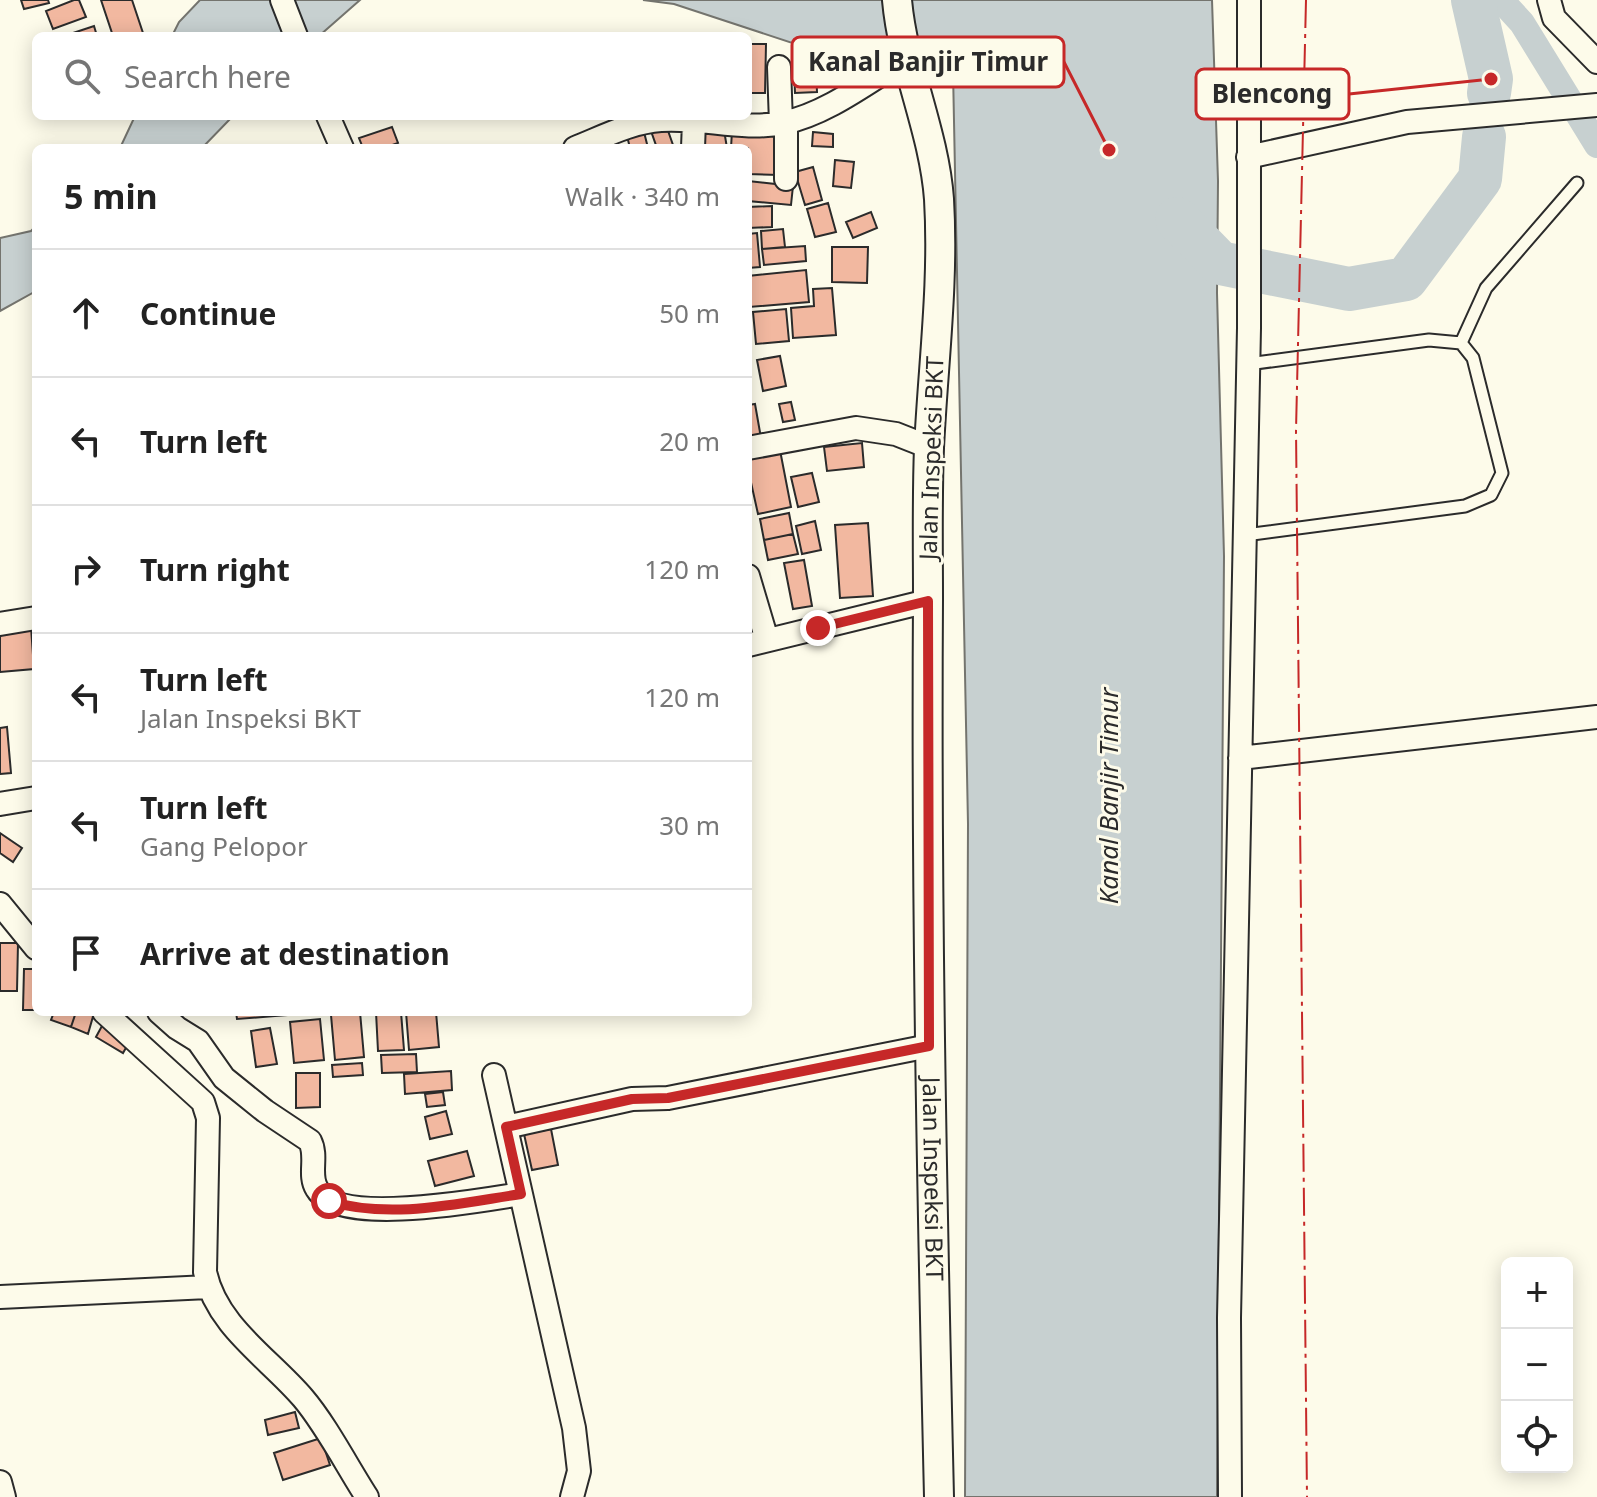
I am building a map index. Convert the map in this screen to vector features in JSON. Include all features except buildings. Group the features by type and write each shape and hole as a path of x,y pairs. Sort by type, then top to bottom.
{"street":[{"path":"282,0 294,32"},
{"name":"Jalan Inspeksi BKT","path":"897,0 938,195 941,274 929,447 928,601 929,1046 939,1497"},
{"path":"1230,1497 1229,1318 1249,328 1249,0"},
{"path":"1549,0 1554,18 1597,62"},
{"path":"585,144 637,123 663,120 758,126 784,123 807,116 907,58"},
{"path":"779,67 786,179"},
{"path":"1248,157 1407,122 1596,105"},
{"path":"330,120 340,144"},
{"path":"693,144 694,121"},
{"path":"752,447 856,428 896,434 929,447"},
{"path":"752,603 758,643 928,601"},
{"path":"0,624 32,619"},
{"path":"1240,758 1597,717"},
{"path":"0,804 32,799"},
{"path":"0,904 32,943"},
{"path":"108,1016 203,1102 208,1118 205,1272 208,1287 244,1341 303,1398 367,1497"},
{"path":"164,1016 198,1041 224,1078 284,1125 310,1141 314,1149 313,1179 318,1191 329,1201 344,1206 376,1209 439,1206 521,1194"},
{"path":"506,1127 632,1099 668,1098 929,1046"},
{"path":"494,1075 574,1428 579,1471 572,1497"},
{"path":"0,1297 208,1287"},
{"path":"0,1482 4,1497"}],"lane":[{"path":"1461,343 1486,288 1577,183"},
{"path":"1245,535 1465,506 1491,495 1502,473 1473,358 1461,343 1429,340 1248,364"}],"water":[{"path":"200,0 360,0 324,32 174,32 179,22"},
{"path":"643,0 1212,0 1224,556 1217,1497 965,1497 968,824 953,71 847,61 674,4"},
{"path":"133,120 229,120 206,144 122,144"},
{"path":"31,231 32,293 0,311 0,238"}],"waterway":[{"path":"1473,0 1491,79 1489,93"},
{"path":"1501,0 1522,23 1597,145"},
{"path":"1177,219 1220,263 1349,289 1406,279 1480,179 1484,137"}],"power":[{"path":"1306,0 1296,430 1307,1497"}],"place":[{"name":"Blencong","path":"1491,79"},
{"name":"Kanal Banjir Timur","path":"1109,150"}],"route":[{"path":"329,1201 344,1206 376,1209 439,1206 521,1194 506,1127 632,1099 668,1098 929,1046 928,601 818,628"}]}
